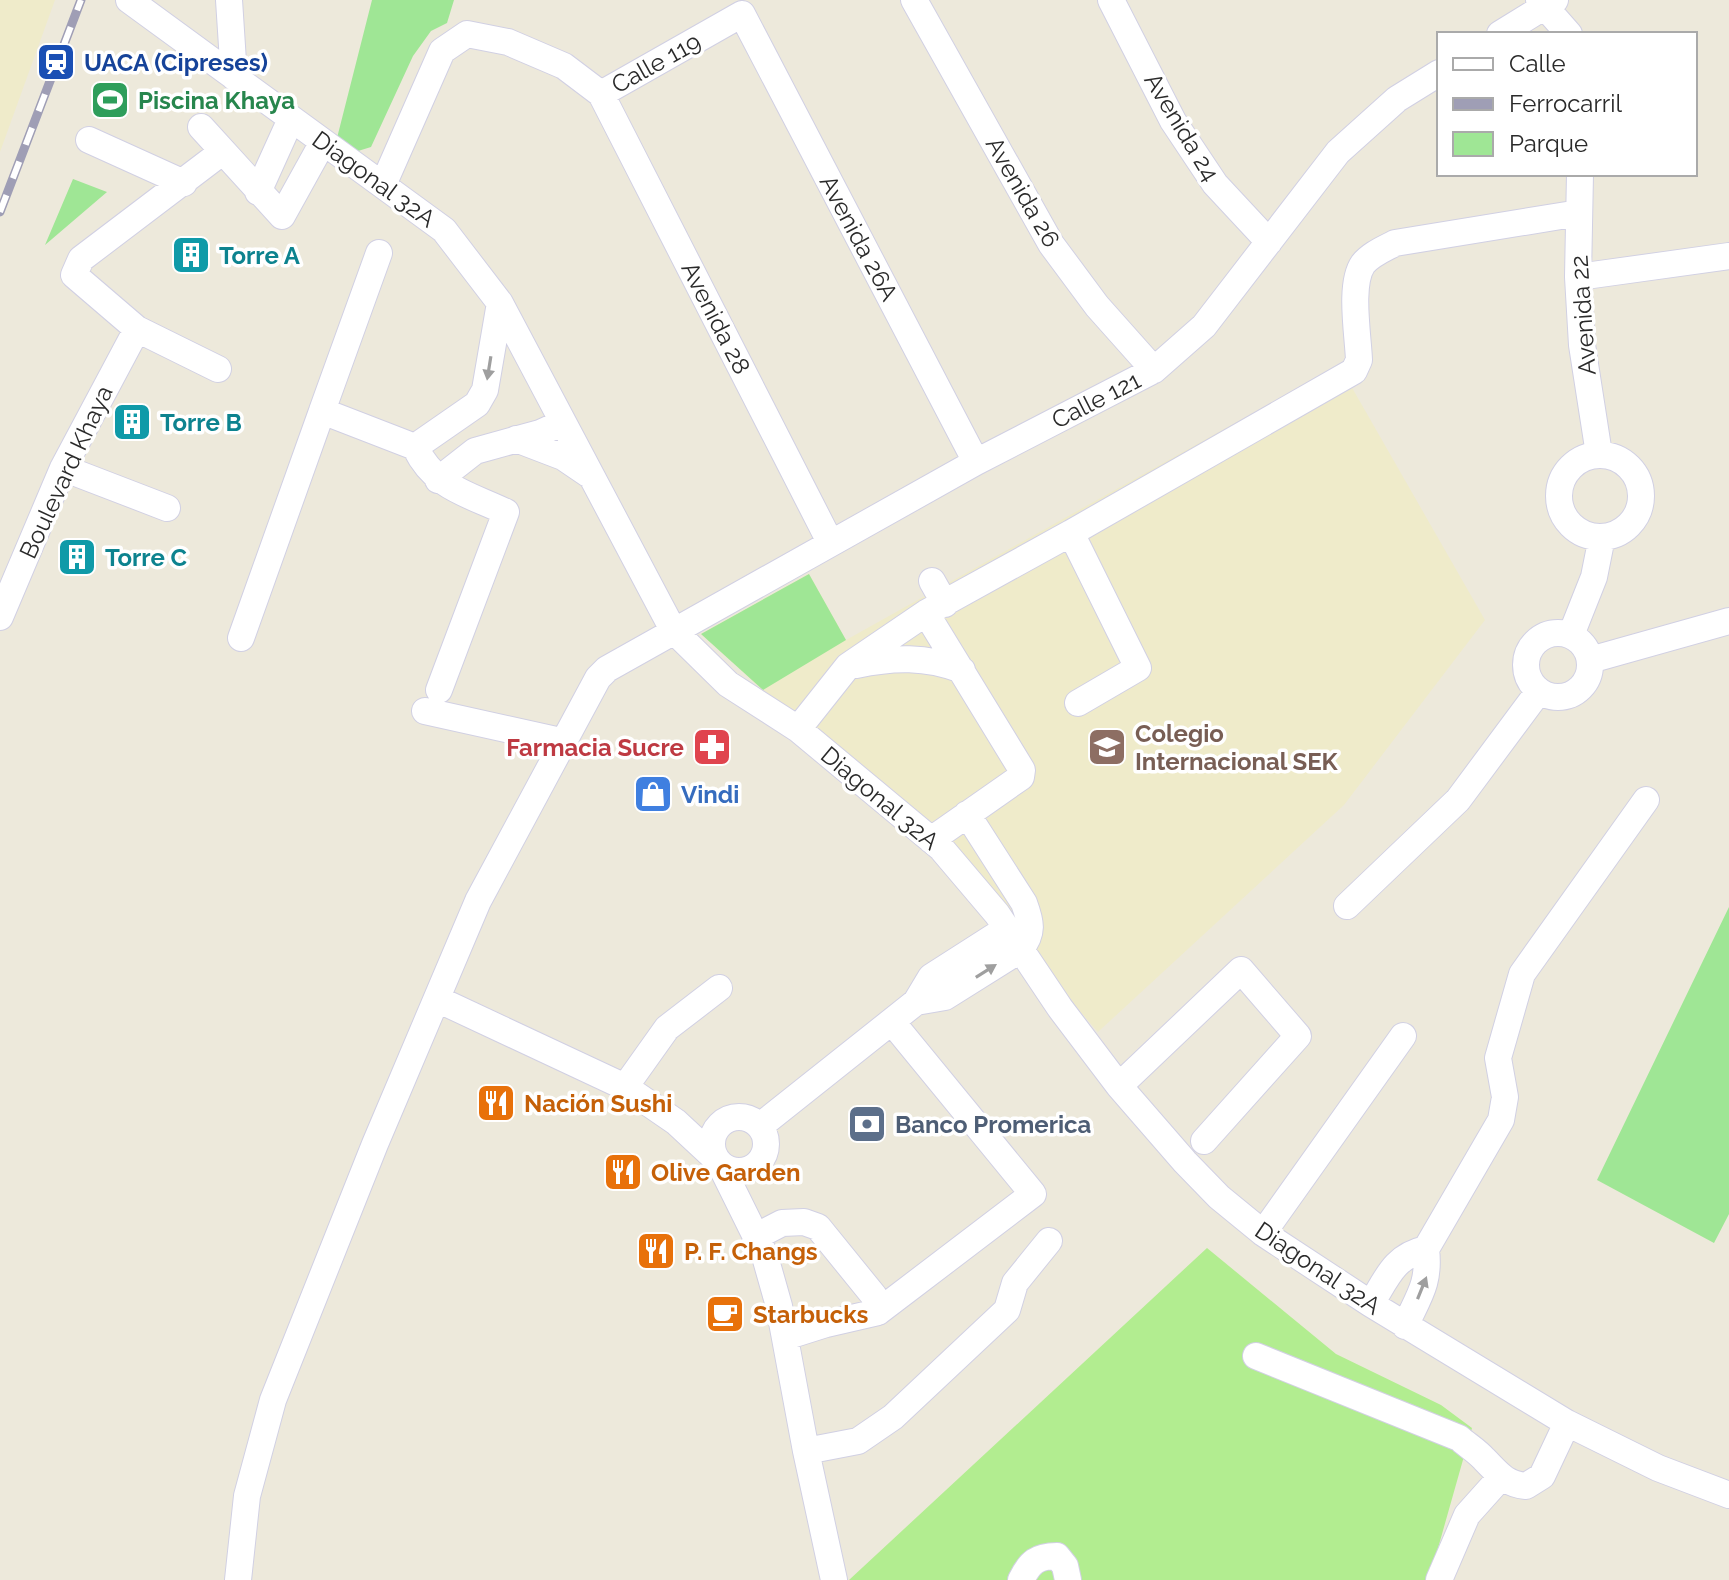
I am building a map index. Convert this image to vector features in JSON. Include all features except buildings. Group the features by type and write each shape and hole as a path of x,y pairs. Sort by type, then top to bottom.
{"street":[{"name":"Diagonal 32A","path":"129,0 444,230 500,303 673,630 728,684 798,729 950,859 1013,939 1119,1086 1219,1197 1263,1233 1371,1304 1567,1423 1658,1468 1729,1495"},
{"path":"229,0 234,77"},
{"name":"Avenida 26","path":"914,0 1051,244 1097,306 1154,370"},
{"name":"Avenida 24","path":"1111,0 1173,121 1215,184 1269,242"},
{"path":"1503,32 1546,2 1568,32"},
{"name":"Calle 119","path":"383,185 442,51 467,34 508,42 564,66 601,94 746,7"},
{"name":"Avenida 26A","path":"746,7 976,462"},
{"name":"Calle 121","path":"238,1580 247,1496 273,1400 375,1144 478,901 598,678 607,669 673,630 830,542 1154,370 1204,326 1338,152 1397,99 1437,74"},
{"name":"Avenida 28","path":"601,94 830,542"},
{"path":"258,192 291,119"},
{"path":"201,127 282,216 323,142"},
{"path":"89,140 184,183"},
{"path":"218,369 137,329 74,275 81,259 222,152"},
{"name":"Avenida 22","path":"1580,176 1578,277 1582,345 1599,454"},
{"path":"798,729 848,666 936,609 1354,371 1359,360 1357,277 1364,263 1377,252 1395,243 1579,213"},
{"path":"241,638 379,253"},
{"path":"1578,277 1729,256"},
{"path":"415,447 477,404 485,390 500,303"},
{"name":"Boulevard Khaya","path":"0,617 63,468 137,329"},
{"path":"322,411 415,447 425,466 438,480 506,512 432,701 565,742"},
{"path":"438,480 475,451 562,423"},
{"path":"516,439 563,457 590,475"},
{"path":"1599,454 1615,457 1629,466 1638,479 1642,494 1639,510 1631,524 1618,533 1602,537 1586,535 1572,526 1563,513 1559,497 1562,481 1570,468 1584,458 1599,454"},
{"path":"63,468 167,508"},
{"path":"1071,533 1138,668 1078,703"},
{"path":"1571,635 1594,577 1602,537"},
{"path":"931,840 1021,777 1022,770 962,670 936,609 932,581"},
{"path":"1590,660 1729,621"},
{"path":"1551,633 1571,635 1580,641 1590,660 1590,673 1584,685 1575,693 1563,697 1539,691 1531,683 1526,663 1533,644 1551,633"},
{"path":"848,666 906,659 937,661 962,670"},
{"path":"1347,906 1458,800 1539,691"},
{"path":"1405,1326 1425,1283 1428,1270 1426,1249 1501,1120 1505,1097 1498,1058 1522,974 1646,800"},
{"path":"760,1126 916,1002 931,977 1013,939 1029,938 1029,918 1024,903 967,814"},
{"path":"1119,1086 1241,970 1298,1036 1204,1141"},
{"path":"625,1087 667,1028 719,988"},
{"path":"437,999 625,1087 676,1122 719,1162 725,1167 742,1171 763,1159 767,1142 760,1126 754,1121 737,1117 722,1123 713,1138 714,1155 719,1162 768,1267 834,1580"},
{"path":"785,1337 878,1312 894,1303 1033,1194 892,1022"},
{"path":"1263,1233 1403,1036"},
{"path":"755,1237 782,1223 804,1222 818,1227 874,1296 878,1312"},
{"path":"806,1451 858,1441 893,1417 1007,1310 1015,1283 1049,1241"},
{"path":"1371,1304 1397,1263 1409,1253 1426,1249"},
{"path":"1256,1356 1459,1438 1501,1477 1517,1485 1533,1483 1542,1476 1567,1423"},
{"path":"1439,1580 1467,1515 1501,1477"},
{"path":"1021,1580 1029,1564 1041,1556 1057,1556 1065,1566 1068,1580"}],"shaded area":[{"path":"0,0 55,0 0,152"},
{"name":"Colegio Internacional SEK","path":"1339,365 1485,620 1344,805 1098,1032 938,849 701,634 809,574 846,640"}],"green space":[{"path":"372,0 454,0 447,23 431,31 413,56 371,147 358,151 337,138"},
{"path":"73,179 107,192 45,245"},
{"path":"809,574 846,640 763,690 701,634"},
{"path":"1729,907 1729,1214 1714,1243 1597,1180"},
{"path":"1207,1248 1336,1354 1441,1405 1472,1428 1429,1580 849,1580"}],"water":[{"name":"Piscina Khaya","path":"105,82 125,91 116,117 94,110"}],"railway":[{"path":"0,212 81,0"}],"place":[{"name":"UACA (Cipreses)","path":"56,62"},
{"name":"Piscina Khaya","path":"110,100"},
{"name":"Torre A","path":"191,255"},
{"name":"Torre B","path":"132,422"},
{"name":"Torre C","path":"77,557"},
{"name":"Farmacia Sucre","path":"712,747"},
{"name":"Colegio Internacional SEK","path":"1107,747"},
{"name":"Vindi","path":"653,794"},
{"name":"Nación Sushi","path":"496,1103"},
{"name":"Banco Promerica","path":"867,1124"},
{"name":"Olive Garden","path":"623,1172"},
{"name":"P. F. Changs","path":"656,1251"},
{"name":"Starbucks","path":"725,1314"}]}
